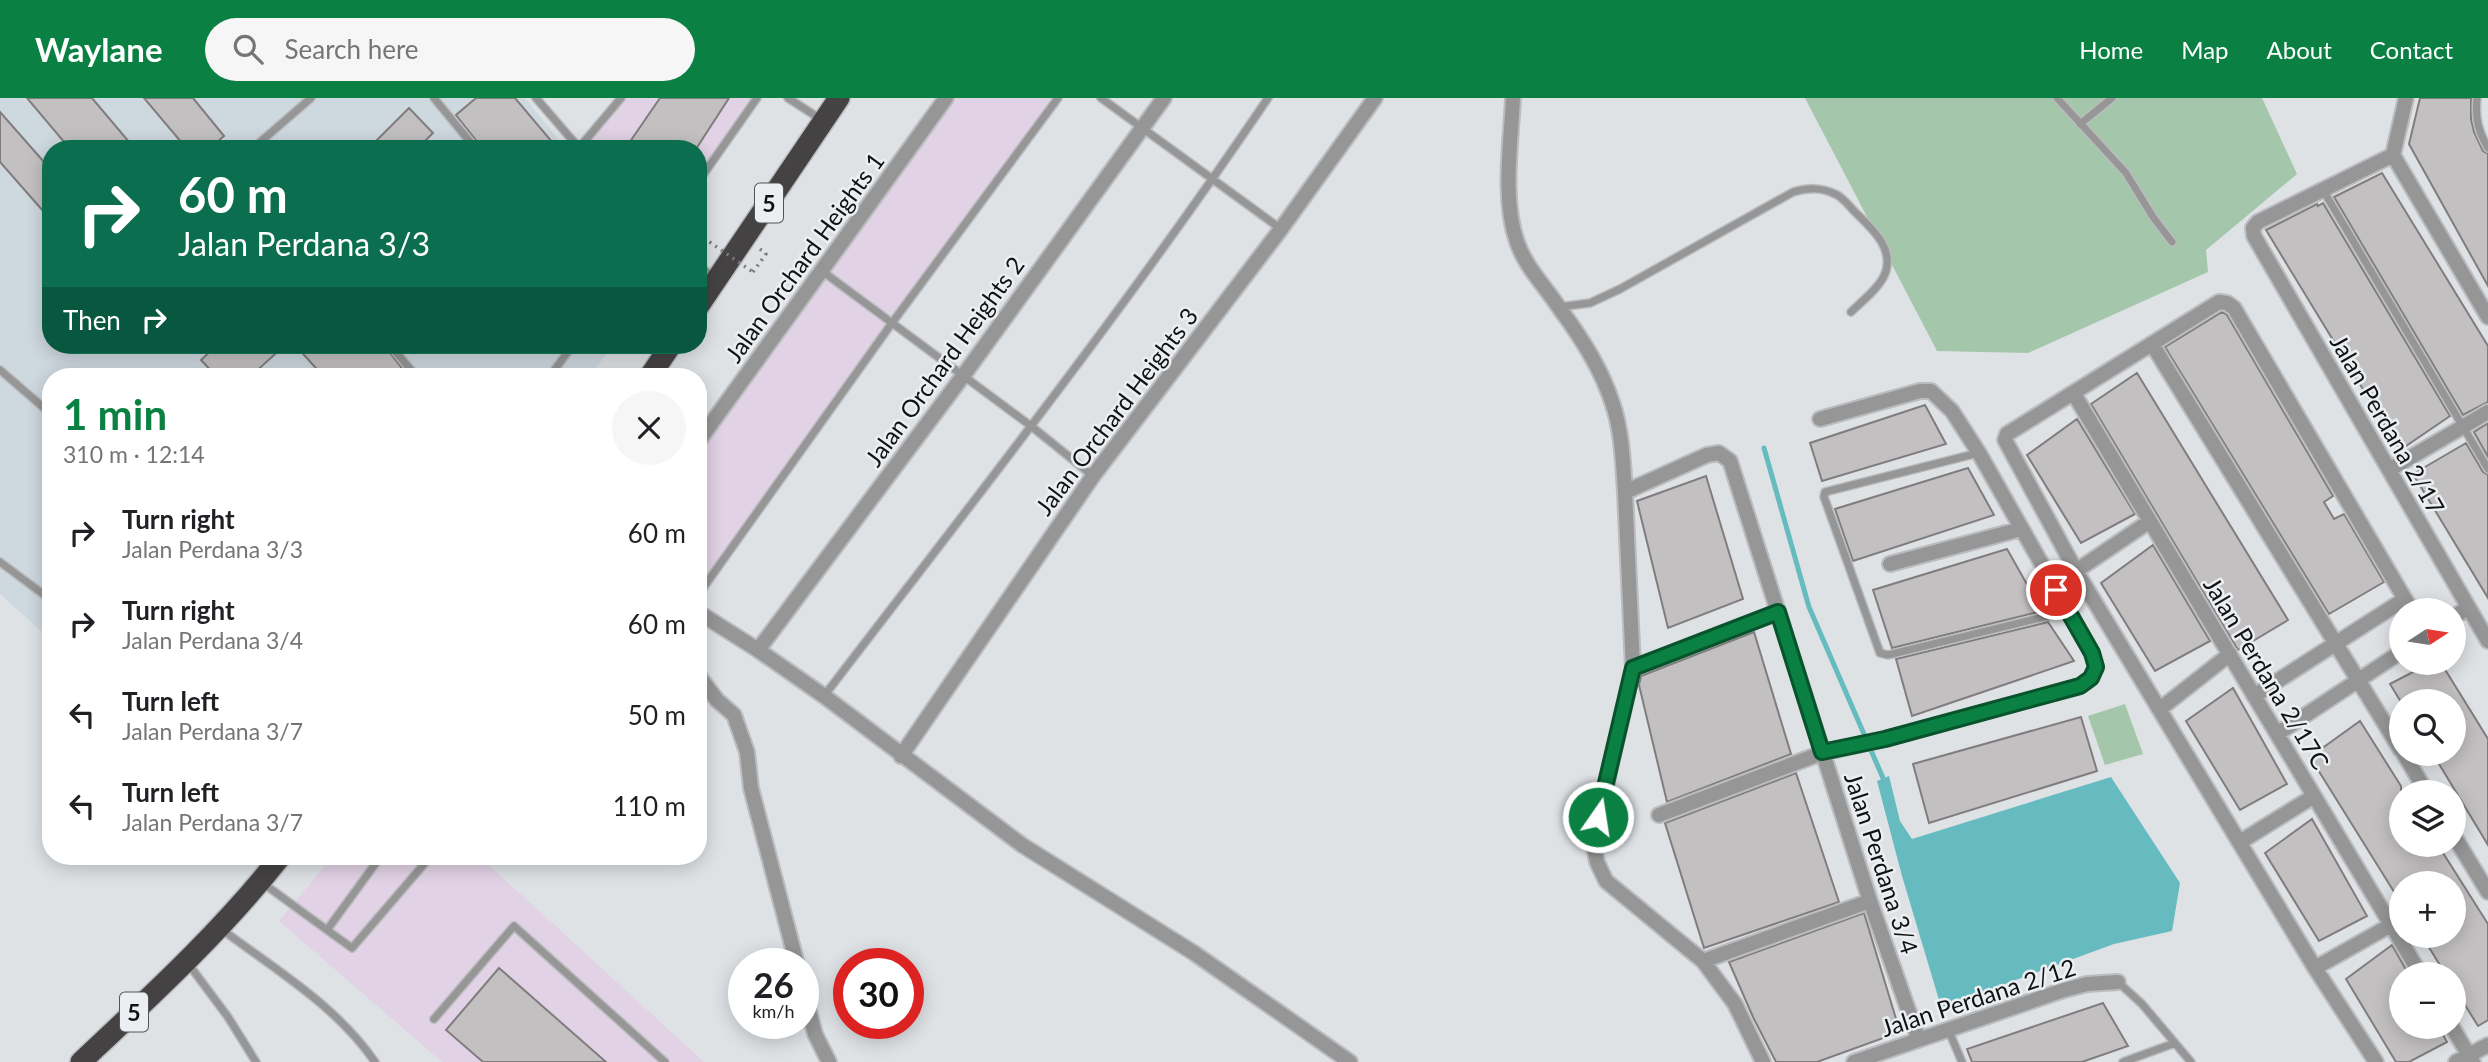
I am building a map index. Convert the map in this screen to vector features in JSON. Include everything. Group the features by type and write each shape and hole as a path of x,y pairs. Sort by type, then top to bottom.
{"highway":[{"name":"5","path":"707,294 839,98"},
{"name":"5","path":"81,1062 187,962 274,865"}],"street":[{"name":"Jalan Orchard Heights 1","path":"707,430 946,98"},
{"name":"Jalan Orchard Heights 2","path":"758,650 963,376 1164,98"},
{"name":"Jalan Orchard Heights 3","path":"901,756 1093,476 1282,229 1375,98"},
{"path":"1513,98 1509,206 1517,242 1533,276 1559,307 1598,366 1613,403 1622,452 1633,668 1593,842 1597,863 1606,881 1703,961 1735,1004 1763,1062"},
{"path":"2406,98 2393,155 2488,317"},
{"path":"2323,190 2393,155"},
{"name":"Jalan Perdana 2/17","path":"2323,190 2258,222 2253,228 2254,236 2488,641"},
{"path":"2375,1062 2315,968 2076,571 2005,440 2007,434 2219,302 2227,303 2234,308 2404,598"},
{"path":"2152,344 2389,731"},
{"path":"1659,815 1822,752 1885,739 2080,686 2091,678 2096,667 2092,653 1979,453 1952,411 1931,391 1920,391 1820,419"},
{"name":"Jalan Perdana 2/17C","path":"2074,394 2389,922"},
{"path":"2389,470 2488,412"},
{"name":"Jalan Perdana 3/4","path":"1625,492 1707,455 1719,453 1730,461 1870,901 1918,1038"},
{"path":"2076,571 2150,521"},
{"path":"1890,564 2021,529"},
{"path":"1633,668 1778,612"},
{"path":"2255,696 2336,643 2389,615"},
{"path":"707,618 824,696 1022,845 1194,953 1350,1062"},
{"path":"2160,709 2230,654"},
{"path":"2277,734 2389,660"},
{"path":"707,687 733,715 747,752 751,788 793,948"},
{"path":"2240,842 2314,796"},
{"path":"2466,856 2488,892"},
{"path":"1703,961 1870,901"},
{"path":"2315,968 2389,926"},
{"name":"Jalan Perdana 2/12","path":"1854,1062 2064,990 2087,984 2118,982"},
{"path":"818,1039 829,1062"},
{"path":"2457,1039 2466,1060 2488,1045"}],"lane":[{"path":"262,140 311,98"},
{"path":"434,98 469,140"},
{"path":"536,98 572,140"},
{"path":"707,170 757,98"},
{"path":"788,98 823,121"},
{"path":"707,582 892,323 1058,98"},
{"path":"1101,98 1282,229"},
{"path":"824,696 1031,426 1213,179 1268,98"},
{"path":"2057,98 2126,173 2172,242"},
{"path":"2080,124 2112,98"},
{"path":"2477,98 2475,114 2479,133 2488,148"},
{"path":"587,140 620,99"},
{"path":"1559,307 1601,299 1722,230 1793,192 1808,188 1838,195 1878,235 1888,261 1885,274 1878,284 1851,312"},
{"path":"2323,190 2488,469"},
{"path":"822,271 1031,426 1093,476"},
{"path":"707,272 718,279"},
{"path":"398,354 409,368"},
{"path":"0,370 42,406"},
{"path":"1979,453 1825,492 1824,497 1880,653 1888,656 2068,611"},
{"path":"0,562 42,593"},
{"path":"327,930 374,865"},
{"path":"261,882 352,948 423,865"},
{"path":"433,1019 514,926 665,1062"},
{"path":"220,927 278,972 309,992 375,1062"},
{"path":"187,962 228,1017 256,1062"},
{"path":"2118,982 2142,1004 2191,1062"},
{"path":"1948,1029 1962,1062"},
{"path":"2123,1062 2175,1043"}],"path":[{"path":"707,240 753,272 766,254"}],"shaded area":[{"path":"0,98 525,98 559,140 42,140 42,354 606,354 596,368 42,368 42,632 0,594"},
{"path":"626,98 761,98 707,176 707,140 592,140"},
{"path":"939,98 1063,98 869,362 707,590 707,418"},
{"path":"326,865 489,865 704,1062 442,1062 279,921"}],"green space":[{"path":"1805,98 2262,98 2297,174 2206,250 2208,272 2028,353 1937,351"},
{"path":"2125,704 2143,754 2105,765 2088,716"}],"water":[{"path":"1889,776 1900,821 1912,839 2111,777 2180,883 2172,931 2114,944 1956,1002 1942,1010 1877,781"}],"building":[{"path":"27,98 92,98 127,140 62,140"},
{"path":"144,98 193,98 224,136 219,140 179,140"},
{"path":"476,98 515,98 550,140 476,140 456,115"},
{"path":"660,98 729,98 702,140 631,140"},
{"path":"2420,98 2471,98 2474,132 2483,151 2488,154 2488,286 2409,144"},
{"path":"409,108 433,133 426,140 377,140"},
{"path":"0,112 42,160 42,210 0,162"},
{"path":"2382,173 2488,346 2488,402 2463,415 2334,197"},
{"path":"2323,203 2450,416 2400,450 2266,230"},
{"path":"2222,312 2227,315 2333,496 2324,502 2334,519 2344,514 2384,582 2329,614 2165,347"},
{"path":"207,354 275,354 260,368 208,368 201,360"},
{"path":"303,354 391,354 402,368 316,368"},
{"path":"2137,373 2288,620 2238,650 2091,404"},
{"path":"1925,405 1946,444 1822,481 1810,443"},
{"path":"2077,419 2135,514 2081,543 2027,455"},
{"path":"2488,423 2488,457 2474,432"},
{"path":"2466,443 2483,472 2488,475 2488,598 2413,474"},
{"path":"1968,468 1994,515 1853,561 1835,509"},
{"path":"1706,476 1743,599 1668,628 1637,501"},
{"path":"2153,545 2210,641 2155,671 2101,583"},
{"path":"2007,549 2042,611 1892,648 1873,590"},
{"path":"2048,622 2074,661 1912,716 1896,659"},
{"path":"1754,632 1791,754 1667,802 1639,685 1641,676"},
{"path":"2405,676 2449,676 2457,689 2393,689 2390,684"},
{"path":"2233,688 2287,784 2240,810 2186,721"},
{"path":"2466,703 2488,739 2488,845 2466,809 2466,780 2449,780 2440,766 2466,766"},
{"path":"2081,717 2097,771 1929,823 1913,764"},
{"path":"2360,721 2397,780 2389,780 2389,857 2446,857 2454,871 2389,871 2389,884 2310,757"},
{"path":"1796,773 1839,902 1704,948 1665,823"},
{"path":"2312,819 2367,916 2319,941 2265,853"},
{"path":"2466,889 2488,924 2488,1020 2478,1026 2466,1006 2466,962 2438,962 2429,948 2466,948"},
{"path":"1864,913 1900,1032 1817,1062 1776,1062 1729,962"},
{"path":"2389,947 2394,948 2402,962 2389,962 2389,1039 2445,1039 2447,1042 2409,1062 2396,1062 2346,979"},
{"path":"499,968 606,1062 483,1062 446,1030"},
{"path":"2103,1003 2128,1046 2082,1062 1972,1062 1967,1049"}],"waterway":[{"path":"1764,448 1809,607 1883,778"}],"route":[{"path":"1598,817 1633,668 1778,612 1822,752 1885,739 2080,686 2091,678 2096,667 2092,653 2056,590"}]}
